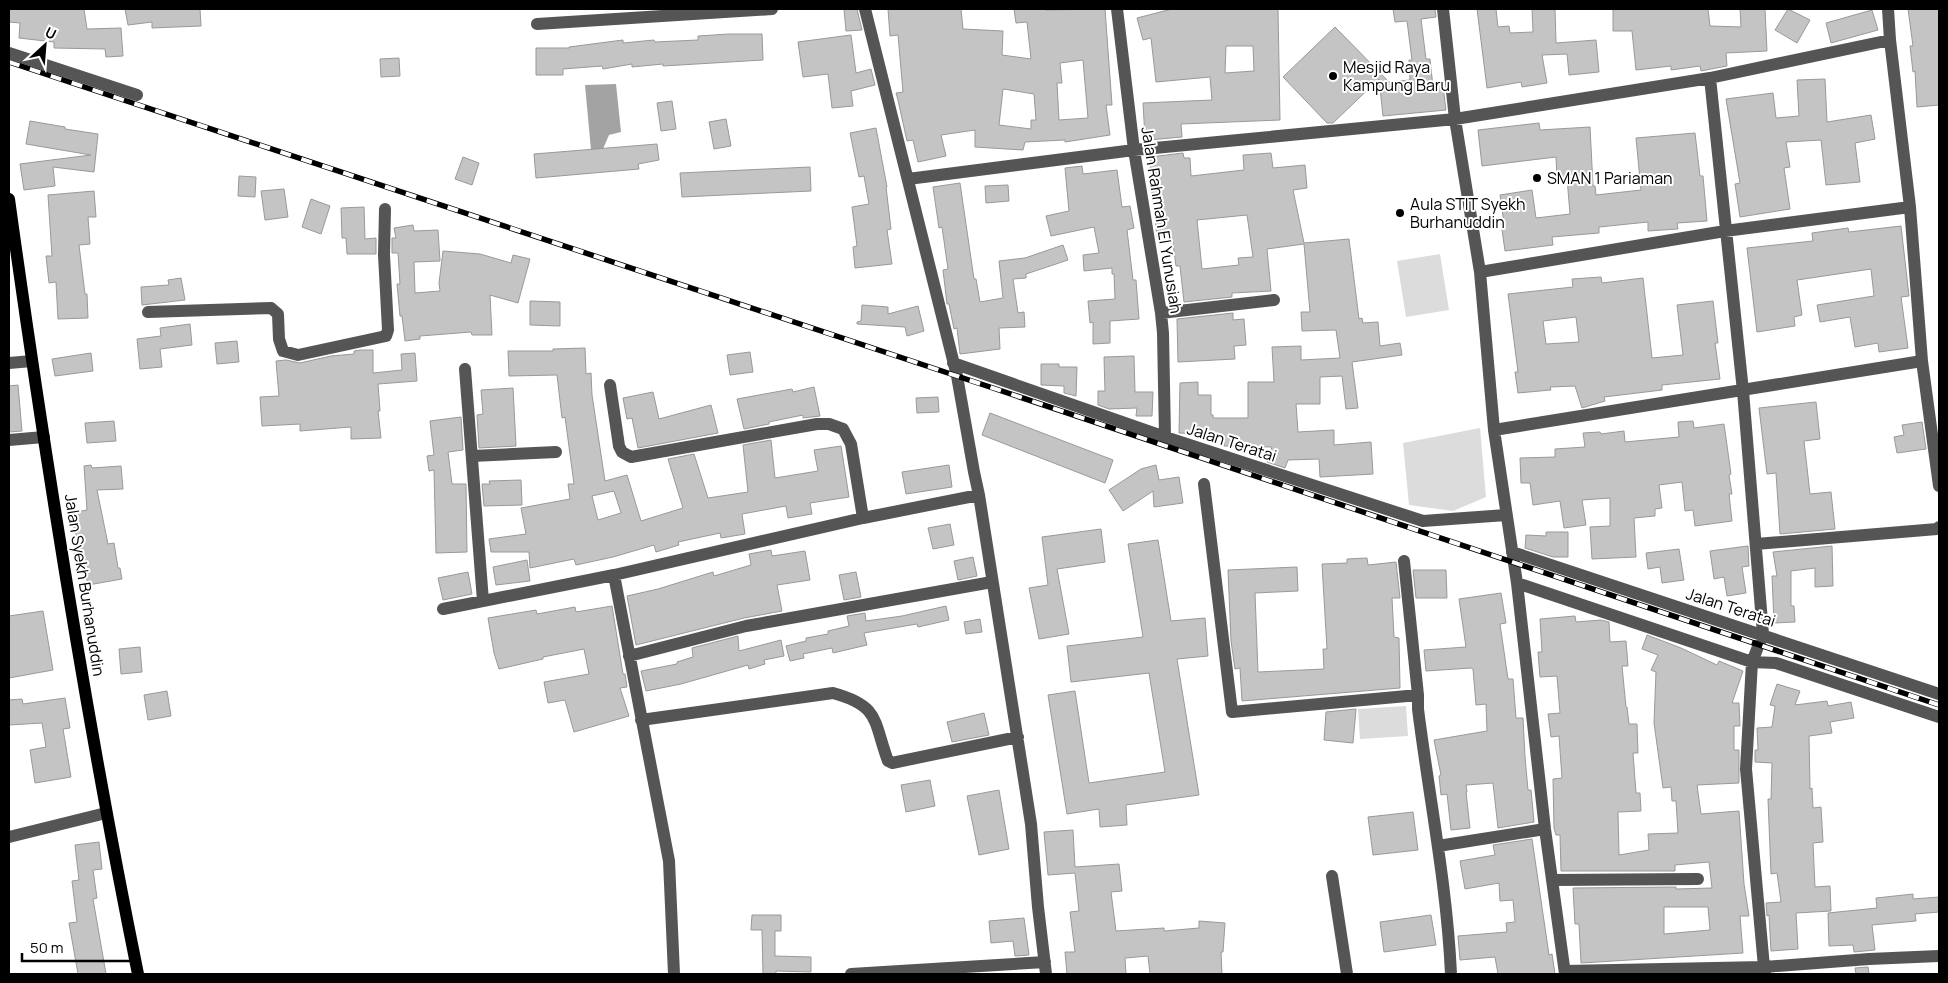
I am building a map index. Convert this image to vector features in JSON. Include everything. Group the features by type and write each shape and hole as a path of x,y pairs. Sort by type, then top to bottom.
{"main road":[{"name":"Jalan Syekh Burhanuddin","path":"9,199 44,437 106,813 138,974"}],"street":[{"path":"537,24 772,9"},
{"path":"851,974 1046,968 1038,907 1031,824 979,495 953,363 908,180 896,140 865,9"},
{"name":"Jalan Rahmah El Yunusiah","path":"1117,9 1134,150 1161,313 1165,437"},
{"path":"1443,9 1456,119 1480,272 1494,430 1517,583 1545,829 1565,973 1765,971 1870,959 1939,956"},
{"path":"1888,9 1910,207 1922,361 1939,486"},
{"path":"908,180 1134,150 1456,119 1710,78 1890,40"},
{"path":"9,53 137,95"},
{"path":"1710,78 1743,391 1763,634 1752,662 1746,768 1765,971"},
{"path":"1480,272 1725,231 1910,207"},
{"path":"148,312 271,308 278,314 280,347 283,351 298,355 386,336 388,330 384,255 385,209"},
{"path":"1161,313 1274,300"},
{"path":"9,363 32,361"},
{"path":"1494,430 1922,361"},
{"name":"Jalan Teratai","path":"953,363 1165,437 1423,521 1506,515"},
{"path":"465,368 482,601"},
{"path":"610,385 619,446 622,452 630,457 817,424 829,424 843,429 851,444 863,518"},
{"path":"9,440 44,437"},
{"path":"472,456 556,452"},
{"path":"1204,484 1232,712 1418,695"},
{"path":"443,609 614,575 863,518 979,495"},
{"path":"1756,544 1937,529 1939,527"},
{"name":"Jalan Teratai","path":"1512,552 1939,694"},
{"path":"1404,560 1418,709 1438,846 1451,974"},
{"path":"614,575 668,861 674,974"},
{"path":"630,656 746,626 992,582"},
{"path":"1517,583 1752,662 1776,662 1939,717"},
{"path":"641,720 833,693 858,701 872,714 888,760 892,763 1018,737"},
{"path":"9,837 106,813"},
{"path":"1438,846 1545,829"},
{"path":"1332,876 1347,974"},
{"path":"1553,880 1698,880"}],"shaded area":[{"path":"616,84 621,132 609,135 603,149 591,150 585,85"},
{"path":"1440,254 1449,310 1406,317 1397,261"},
{"path":"1480,428 1486,497 1453,511 1409,505 1403,443"},
{"path":"1406,706 1408,736 1360,739 1358,709"}],"building":[{"path":"9,9 84,9 87,29 121,28 123,56 106,57 105,49 54,48 54,42 19,38 20,23 9,22"},
{"path":"125,9 200,9 201,26 152,28 152,22 128,25"},
{"path":"844,9 857,9 862,30 846,31"},
{"path":"888,9 961,9 963,29 1003,31 1002,55 1031,59 1027,22 1016,23 1014,9 1105,9 1112,105 1106,105 1110,135 1065,142 1065,140 1025,142 1023,150 975,147 975,130 941,135 946,156 918,162 913,140 907,141 896,93 903,92 898,35 890,36","holes":["1083,60 1088,118 1059,120 1057,83 1062,83 1060,63","1003,89 1034,94 1036,120 1031,120 1031,129 999,125"]},
{"path":"1172,9 1278,9 1280,120 1181,124 1182,137 1149,140 1149,138 1145,138 1143,103 1212,100 1210,77 1156,82 1151,38 1143,40 1137,18","holes":["1226,46 1253,46 1254,71 1225,73"]},
{"path":"1393,9 1435,9 1436,17 1421,19 1426,59 1430,59 1433,87 1443,86 1446,110 1383,116 1379,79 1333,123 1327,123 1283,77 1335,27 1389,82 1410,80 1409,60 1412,60 1407,21 1395,22"},
{"path":"1477,9 1496,9 1498,27 1509,26 1510,33 1533,32 1532,9 1555,9 1556,43 1596,40 1599,72 1569,75 1567,54 1542,55 1547,83 1522,87 1521,82 1487,88"},
{"path":"1613,9 1708,9 1710,26 1741,27 1740,9 1765,9 1767,51 1726,53 1727,66 1701,71 1700,66 1671,70 1671,66 1636,70 1632,31 1613,31"},
{"path":"1788,9 1810,20 1797,43 1775,30"},
{"path":"1908,9 1939,9 1939,105 1917,107 1915,71 1913,72 1910,46 1913,46"},
{"path":"1872,10 1878,30 1831,43 1826,23"},
{"path":"762,34 763,60 632,67 632,64 603,69 602,66 563,69 563,75 536,75 536,48 569,48 623,40 623,43 654,40 655,42 698,40 698,36"},
{"path":"851,35 856,73 871,69 875,85 851,91 853,106 832,108 828,74 803,77 798,42"},
{"path":"399,58 400,76 381,77 380,59"},
{"path":"1825,79 1827,122 1871,115 1875,139 1855,143 1860,182 1826,185 1821,140 1786,142 1790,167 1784,168 1790,209 1740,217 1735,184 1740,183 1726,99 1773,93 1776,118 1799,116 1797,80"},
{"path":"672,101 676,129 661,131 657,103"},
{"path":"726,119 731,146 714,149 709,122"},
{"path":"30,121 98,134 94,172 53,167 55,186 24,190 20,164 91,155 26,144"},
{"path":"1539,123 1540,130 1590,127 1593,186 1595,186 1596,195 1641,190 1636,138 1695,133 1700,176 1703,176 1707,221 1677,223 1678,229 1648,231 1648,222 1599,227 1599,233 1552,237 1553,245 1505,251 1500,195 1532,190 1536,218 1570,214 1567,178 1557,179 1556,157 1482,166 1478,130"},
{"path":"876,128 887,187 891,229 887,230 892,264 855,268 853,247 857,246 852,207 869,204 864,176 859,177 850,133"},
{"path":"657,144 659,160 638,164 639,169 536,178 534,154"},
{"path":"1183,153 1184,158 1190,158 1191,176 1244,170 1243,155 1271,153 1273,168 1305,165 1307,188 1293,190 1304,243 1349,239 1359,319 1362,318 1363,323 1378,322 1380,346 1400,343 1402,355 1352,362 1358,408 1346,409 1342,376 1320,377 1320,404 1296,404 1298,432 1334,430 1334,445 1371,442 1373,474 1320,477 1319,459 1288,460 1285,468 1267,462 1272,447 1224,446 1224,435 1179,433 1180,383 1198,382 1198,395 1211,395 1211,415 1213,415 1213,418 1248,418 1248,382 1274,382 1272,347 1301,346 1301,360 1340,358 1336,330 1302,331 1301,312 1310,312 1304,244 1267,249 1271,291 1232,293 1232,297 1184,302 1180,266 1176,266 1172,236 1157,237 1150,157","holes":["1247,215 1253,257 1238,258 1239,265 1202,269 1197,220"]},
{"path":"463,157 479,163 472,185 455,179"},
{"path":"1082,166 1083,174 1117,170 1122,207 1130,206 1134,228 1127,230 1133,280 1136,280 1139,319 1110,321 1110,343 1093,344 1093,322 1090,323 1088,301 1115,299 1112,268 1084,271 1083,255 1099,253 1094,227 1051,236 1046,216 1069,211 1065,168"},
{"path":"810,167 811,191 682,197 680,173"},
{"path":"239,176 256,177 255,197 238,196"},
{"path":"960,183 974,279 976,279 980,302 1003,298 999,261 1025,258 1063,245 1068,260 1026,274 1026,278 1013,279 1018,313 1024,312 1025,327 999,328 1000,349 960,354 957,328 954,329 949,304 947,304 943,270 948,269 942,227 939,228 933,187"},
{"path":"1008,185 1009,201 986,203 985,186"},
{"path":"284,189 288,217 265,220 261,191"},
{"path":"94,191 96,217 88,217 90,244 79,245 85,294 87,294 88,318 58,319 56,282 49,283 46,256 52,256 48,195"},
{"path":"311,199 330,206 321,234 302,227"},
{"path":"364,207 365,239 376,238 376,254 347,254 346,238 342,238 341,208"},
{"path":"413,225 414,231 438,230 440,261 414,262 415,293 440,291 439,283 443,251 480,254 511,263 513,255 530,259 518,303 490,295 492,335 472,335 471,332 420,336 420,339 405,341 397,284 400,284 398,253 392,253 392,238 396,238 394,228"},
{"path":"1901,226 1909,296 1901,297 1908,348 1879,352 1878,343 1855,347 1850,317 1820,322 1817,305 1874,296 1871,269 1797,280 1802,315 1794,317 1795,326 1757,332 1747,248 1813,241 1812,233 1848,228 1849,232"},
{"path":"1601,277 1602,283 1643,278 1652,358 1683,355 1677,305 1713,301 1718,343 1715,343 1720,379 1662,385 1662,390 1604,397 1605,401 1582,408 1575,386 1550,387 1551,390 1518,393 1515,372 1518,372 1508,294 1573,287 1572,279","holes":["1576,317 1579,342 1546,344 1543,321"]},
{"path":"181,278 185,300 142,305 141,287 169,285 168,280"},
{"path":"530,301 560,302 560,326 530,325"},
{"path":"862,305 888,307 888,314 918,306 924,331 907,336 905,327 857,324 857,322 861,321"},
{"path":"1233,313 1233,320 1244,319 1246,345 1234,346 1235,359 1178,362 1177,319"},
{"path":"190,324 192,345 160,349 162,367 140,369 137,339 161,336 160,328"},
{"path":"237,341 239,362 217,364 215,343"},
{"path":"585,348 586,374 591,373 592,395 605,481 627,475 641,521 683,508 668,459 694,454 708,498 748,492 743,445 771,440 775,478 818,471 814,450 841,446 849,497 810,503 812,514 788,518 786,506 742,514 745,534 721,538 720,533 678,542 679,545 656,552 654,545 576,565 574,559 530,568 529,552 491,552 489,539 526,534 521,508 570,499 568,484 574,484 565,417 562,418 557,375 509,376 508,351 553,351 553,349","holes":["614,491 621,513 598,520 592,496"]},
{"path":"373,350 373,373 402,370 401,354 415,353 417,381 378,384 381,438 351,439 351,427 300,431 300,424 262,426 260,397 279,396 276,361 286,360 300,363 331,356 354,354 354,351"},
{"path":"750,352 753,372 730,375 727,355"},
{"path":"91,353 93,371 55,376 52,359"},
{"path":"1134,356 1135,392 1153,392 1152,416 1136,416 1137,408 1109,409 1098,405 1098,391 1105,391 1104,357"},
{"path":"1041,364 1077,367 1076,396 1064,393 1064,386 1041,385"},
{"path":"18,385 22,431 9,432 9,386"},
{"path":"814,387 820,416 803,418 803,415 744,429 737,399 792,389 793,392"},
{"path":"513,388 516,446 479,448 477,415 483,414 481,390"},
{"path":"653,392 659,419 711,405 718,433 638,448 632,418 627,419 623,398"},
{"path":"938,397 939,412 917,413 916,398"},
{"path":"1816,402 1820,439 1804,441 1810,494 1831,492 1835,529 1780,534 1776,473 1767,474 1759,408"},
{"path":"990,413 1113,460 1105,483 982,435"},
{"path":"461,417 463,450 448,452 452,484 466,484 467,552 436,553 434,470 429,471 427,456 434,455 430,421"},
{"path":"114,421 116,441 87,443 85,423"},
{"path":"1693,421 1694,428 1724,424 1731,474 1729,475 1732,494 1729,494 1732,521 1695,526 1693,510 1685,511 1682,482 1659,485 1662,508 1655,509 1655,516 1634,518 1636,557 1592,559 1590,527 1610,526 1610,498 1582,500 1586,525 1564,528 1560,501 1533,505 1530,483 1521,483 1520,458 1555,457 1555,449 1585,447 1583,433 1600,432 1601,434 1624,431 1625,442 1679,437 1678,422"},
{"path":"1922,422 1926,449 1897,453 1894,437 1904,435 1902,425"},
{"path":"91,465 92,468 121,466 123,489 97,490 108,544 114,543 118,568 120,568 122,579 88,585 84,566 75,566 74,547 78,546 71,513 87,510 84,466"},
{"path":"949,465 952,487 906,494 902,472"},
{"path":"1156,465 1159,480 1179,477 1183,503 1154,507 1153,491 1123,511 1109,490 1141,469"},
{"path":"521,480 522,505 484,506 482,484 490,484 489,481"},
{"path":"950,524 954,545 933,549 928,528"},
{"path":"1101,529 1105,562 1057,569 1069,634 1039,639 1029,588 1048,585 1042,537"},
{"path":"1546,532 1568,532 1568,557 1553,557 1525,548 1526,535 1546,536"},
{"path":"1158,540 1171,621 1205,618 1208,656 1177,659 1199,795 1126,805 1127,825 1100,827 1099,809 1067,814 1048,695 1075,691 1089,783 1165,772 1149,673 1071,682 1067,646 1143,637 1128,544"},
{"path":"1748,546 1749,566 1742,567 1746,593 1727,596 1724,577 1714,579 1710,551"},
{"path":"1832,546 1833,586 1815,587 1815,568 1791,571 1791,606 1794,606 1795,622 1774,623 1772,576 1777,576 1773,552"},
{"path":"1679,549 1684,580 1662,583 1660,567 1648,569 1646,553"},
{"path":"771,550 772,556 805,551 810,580 777,585 782,611 744,618 636,645 627,596 658,589 713,572 714,576 751,565 749,554"},
{"path":"973,557 977,576 958,580 954,561"},
{"path":"1367,558 1368,565 1396,562 1400,598 1392,598 1394,637 1399,638 1400,688 1242,701 1240,668 1235,669 1231,641 1228,570 1297,567 1298,591 1255,593 1258,672 1324,669 1323,649 1327,649 1322,564 1347,563 1347,559"},
{"path":"527,560 530,581 496,585 493,567"},
{"path":"1413,570 1446,570 1447,598 1416,598"},
{"path":"468,572 472,594 443,600 438,578"},
{"path":"856,572 861,597 844,600 839,575"},
{"path":"1501,593 1506,623 1500,624 1508,679 1513,679 1516,718 1523,718 1528,790 1531,790 1534,822 1498,828 1493,783 1466,785 1470,828 1451,830 1447,794 1441,795 1439,776 1441,775 1434,740 1487,731 1486,704 1476,705 1473,669 1426,671 1424,650 1466,647 1459,599"},
{"path":"612,606 623,674 625,674 627,687 620,688 629,716 574,732 565,700 548,703 544,682 589,674 584,649 543,657 543,659 499,669 494,653 488,618 536,610 537,614 575,607 576,612"},
{"path":"946,606 949,620 918,627 917,624 864,633 867,645 833,653 832,648 803,654 804,658 790,661 786,646 806,641 806,638 828,634 828,631 849,626 847,616 865,613 866,621 902,616"},
{"path":"43,611 53,670 9,678 9,616"},
{"path":"1575,616 1576,622 1601,620 1609,622 1610,642 1626,641 1628,666 1622,666 1629,724 1637,724 1638,753 1633,753 1636,793 1640,793 1641,811 1618,812 1619,855 1649,850 1648,834 1678,833 1676,801 1672,801 1671,787 1663,788 1654,723 1656,672 1651,670 1658,655 1642,649 1647,635 1717,665 1719,661 1743,671 1732,703 1739,703 1740,726 1734,726 1734,750 1739,750 1739,783 1697,785 1701,814 1739,811 1744,884 1749,916 1740,916 1743,953 1581,963 1579,924 1575,924 1573,888 1712,888 1709,862 1675,865 1675,871 1561,871 1560,835 1556,835 1554,828 1553,779 1562,778 1559,736 1551,737 1548,714 1560,713 1557,676 1540,677 1538,652 1542,652 1540,619","holes":["1664,907 1708,907 1710,930 1664,934"]},
{"path":"980,619 982,632 966,634 964,622"},
{"path":"738,636 739,651 781,640 784,656 764,660 765,664 749,669 748,665 681,684 646,691 641,671 677,664 677,662 693,657 692,648"},
{"path":"140,647 142,672 121,674 119,649"},
{"path":"1777,684 1800,691 1795,705 1827,701 1828,706 1851,702 1854,718 1830,722 1832,733 1809,736 1810,789 1812,788 1813,808 1821,807 1823,842 1813,843 1815,887 1830,886 1831,911 1796,913 1798,949 1771,951 1769,915 1767,916 1766,903 1781,902 1777,873 1771,874 1768,799 1771,799 1772,763 1755,762 1755,750 1758,750 1757,728 1772,727 1775,706 1770,705"},
{"path":"167,691 171,716 148,720 144,695"},
{"path":"65,698 70,728 63,729 71,777 35,783 30,750 46,747 42,723 9,725 9,700 22,699 23,704"},
{"path":"1356,709 1353,743 1324,740 1326,712"},
{"path":"984,713 989,735 952,742 947,722"},
{"path":"930,780 935,806 906,812 901,785"},
{"path":"999,790 1009,849 979,855 967,796"},
{"path":"1413,812 1418,850 1373,855 1368,817"},
{"path":"1073,830 1075,867 1119,864 1122,891 1111,892 1116,931 1164,928 1164,931 1199,928 1199,921 1225,923 1223,952 1221,952 1222,974 1150,974 1148,956 1125,958 1126,974 1067,974 1065,952 1075,952 1070,912 1079,911 1075,873 1048,875 1044,832"},
{"path":"1532,839 1549,955 1552,954 1555,974 1498,974 1495,957 1460,960 1458,936 1507,932 1506,923 1515,922 1513,900 1500,901 1499,883 1465,889 1460,861 1495,855 1493,845"},
{"path":"99,842 102,869 93,870 97,898 93,899 106,974 78,974 69,923 77,922 72,881 79,880 75,845"},
{"path":"1913,894 1913,899 1939,897 1939,912 1915,914 1916,921 1872,925 1875,950 1854,952 1853,945 1829,946 1828,913 1877,908 1876,898"},
{"path":"752,915 781,915 781,931 775,931 775,956 811,957 811,972 776,971 776,974 763,974 762,930 751,930"},
{"path":"1431,915 1436,945 1384,952 1380,922"},
{"path":"1024,918 1029,955 1015,956 1013,941 991,943 989,921"},
{"path":"1868,967 1869,974 1856,974 1855,968"}],"railway":[{"path":"9,62 957,376 1939,705"}],"place":[{"name":"Mesjid Raya Kampung Baru","path":"1333,76"},
{"name":"SMAN 1 Pariaman","path":"1537,178"},
{"name":"Aula STIT Syekh Burhanuddin","path":"1400,213"}]}
